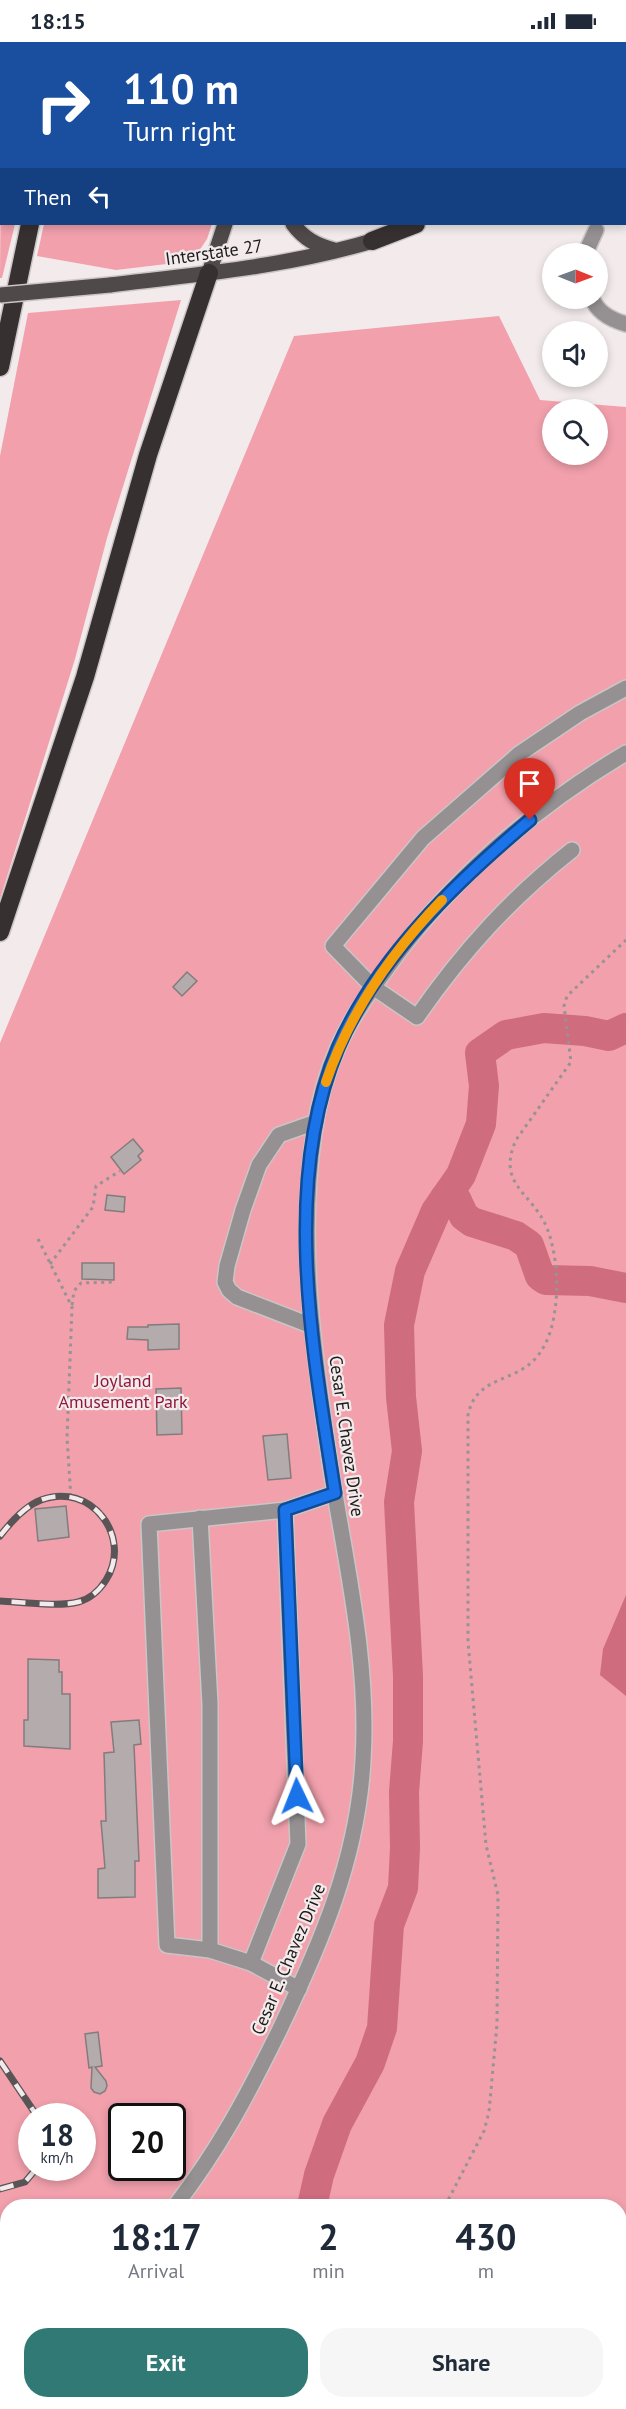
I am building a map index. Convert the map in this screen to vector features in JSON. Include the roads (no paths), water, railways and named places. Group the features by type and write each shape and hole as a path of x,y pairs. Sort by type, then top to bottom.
{"highway":[{"path":"0,42 11,42"},
{"path":"0,367 30,225"},
{"path":"372,241 413,225"},
{"path":"0,932 85,677 148,455 209,273"}],"main road":[{"path":"209,273 225,225"},
{"path":"294,225 299,233 312,243 336,251"},
{"name":"Interstate 27","path":"0,295 110,285 261,266 336,251 425,225"}],"street":[{"path":"590,243 596,230"},
{"path":"599,309 615,321 626,324"},
{"path":"573,850 543,873 479,935 449,971 417,1017 373,987 333,946 423,838 519,754 580,713 626,687"},
{"name":"Cesar E. Chavez Drive","path":"180,2199 206,2166 231,2127 299,1989 340,1890 351,1848 363,1763 364,1688 360,1651 312,1326 308,1261 309,1169 316,1122 326,1082 338,1048 352,1021 373,987 429,914 499,846 545,807 626,753"},
{"path":"312,1326 237,1297 229,1290 225,1282 227,1266 243,1210 259,1165 279,1135 316,1122"},
{"path":"299,1989 251,1963 210,1950 167,1945 149,1524 285,1510 335,1493"},
{"path":"251,1963 298,1844 285,1510"},
{"path":"200,1518 210,1704 210,1950"}],"waterway":[{"path":"314,2199 319,2175 337,2124 370,2063 382,2028 389,1925 403,1888 408,1676 399,1502 407,1451 401,1397 399,1325 410,1271 436,1211 461,1175 481,1124 484,1086 480,1053 506,1035 544,1028 585,1031 609,1036 626,1028"},
{"path":"445,1198 456,1199 464,1216 472,1222 516,1236 529,1245 540,1276 546,1280 590,1281 626,1288"}],"railway":[{"path":"0,1536 29,1506 41,1500 59,1496 76,1498 91,1506 102,1517 110,1531 114,1547 113,1563 106,1580 86,1599 61,1604 0,1601"},
{"path":"0,2061 28,2103"},
{"path":"0,2189 26,2181"}],"park label":[{"name":"Joyland Amusement Park","path":"123,1390"}]}
